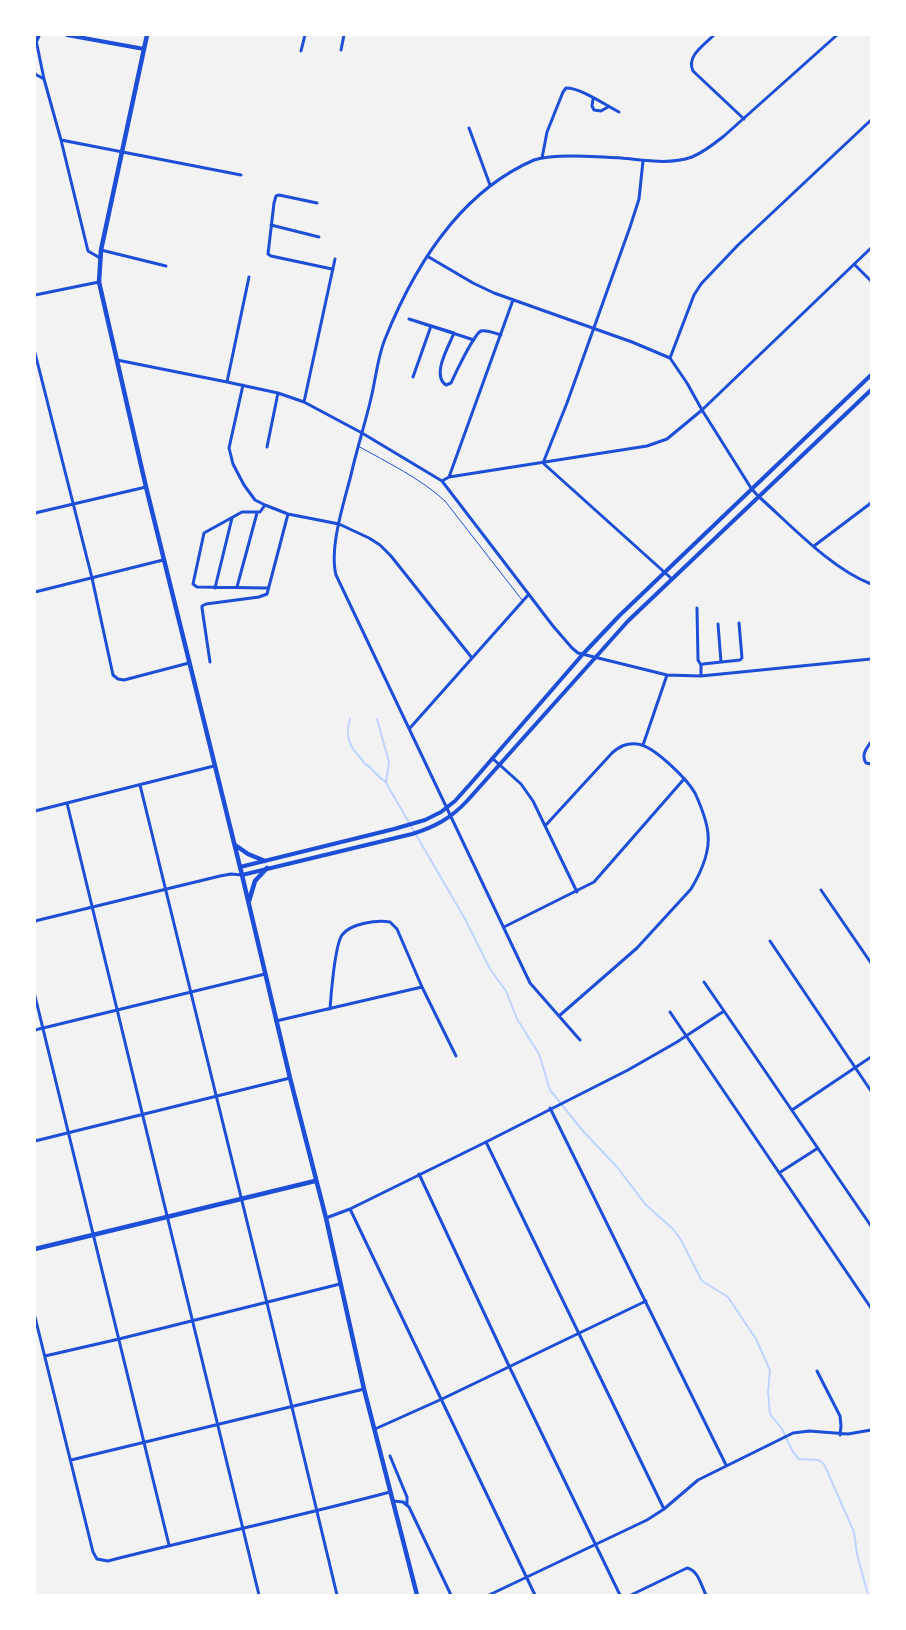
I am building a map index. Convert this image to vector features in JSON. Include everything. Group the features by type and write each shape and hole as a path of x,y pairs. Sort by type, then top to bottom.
{"main road":[{"path":"147,35 101,250 99,280 146,486 290,1078 326,1218 364,1389 417,1595"},
{"path":"234,844 248,854 265,861"},
{"path":"248,904 255,881 268,868"},
{"path":"35,1249 316,1181"}],"street":[{"path":"39,35 36,42 44,79 88,251 100,258"},
{"path":"67,35 144,50"},
{"path":"301,51 305,35"},
{"path":"341,50 344,35"},
{"path":"714,35 696,52 691,60 691,66 693,71 744,119"},
{"path":"580,1040 530,983 336,575 333,558 339,524 380,353 385,339 427,256 441,235 490,185 542,158 586,156 643,161 676,161 692,157 707,149 744,119 837,35"},
{"path":"35,74 44,79"},
{"path":"542,158 547,132 566,88 571,88 619,112"},
{"path":"594,99 592,106 594,110 601,111 608,107"},
{"path":"670,358 694,296 701,284 738,245 871,120"},
{"path":"469,128 490,185"},
{"path":"61,140 241,175"},
{"path":"543,463 567,403 639,199 643,161"},
{"path":"317,203 277,195 274,203 268,254 332,269"},
{"path":"271,225 319,237"},
{"path":"442,481 450,477 655,444 667,439 702,410 871,248"},
{"path":"101,250 166,266"},
{"path":"427,256 473,283 513,300 632,342 670,358 751,488 758,496 814,546 845,570 871,584"},
{"path":"304,402 334,259"},
{"path":"854,264 871,281"},
{"path":"227,382 249,277"},
{"path":"35,295 99,280"},
{"path":"450,477 513,300"},
{"path":"454,333 409,319 474,340"},
{"path":"413,377 431,326"},
{"path":"454,333 440,371 440,380 446,385 451,383 477,335 483,331 501,335"},
{"path":"35,352 92,578 112,671 116,678 124,680 190,663"},
{"path":"117,360 243,385 278,393 304,402 362,433 442,481 553,626 572,648 583,654 667,675 701,676 871,659"},
{"path":"231,874 240,867 407,825 428,818 447,808 583,654 620,616 751,488 871,376"},
{"path":"243,385 229,448 233,464 244,485 255,500 288,514 339,524 380,545 391,556 472,658"},
{"path":"35,920 231,874 242,875 323,857 412,834 440,824 466,802 628,621 871,390"},
{"path":"267,447 278,393"},
{"path":"543,463 672,579"},
{"path":"35,513 146,486"},
{"path":"814,546 871,503"},
{"path":"265,505 260,512 242,512 203,535 193,584 197,587 215,588 268,588"},
{"path":"237,587 257,513"},
{"path":"210,662 202,606 267,594 288,514"},
{"path":"215,588 232,518"},
{"path":"35,592 164,560"},
{"path":"410,728 529,594"},
{"path":"697,608 698,660 702,665 701,676"},
{"path":"718,624 721,662"},
{"path":"702,665 740,660 742,658 739,624"},
{"path":"643,745 667,675"},
{"path":"871,742 865,752 864,759 866,763 871,764"},
{"path":"545,826 612,753 624,745 638,744 643,745 658,755 684,779 695,794 708,834 708,844 697,879 686,895 637,948 559,1016"},
{"path":"492,758 521,784 527,792 537,808 577,892"},
{"path":"35,811 214,766"},
{"path":"504,927 594,882 684,779"},
{"path":"140,785 192,992 336,1595"},
{"path":"67,804 259,1595"},
{"path":"821,890 871,963"},
{"path":"330,1009 338,949 342,936 346,931 373,921 390,922 394,924 456,1056"},
{"path":"770,941 871,1091"},
{"path":"35,1030 265,974"},
{"path":"704,982 870,1224"},
{"path":"276,1021 422,986"},
{"path":"35,996 169,1545"},
{"path":"670,1012 871,1308"},
{"path":"326,1218 350,1209 628,1070 724,1012"},
{"path":"792,1110 871,1056"},
{"path":"35,1141 290,1078"},
{"path":"550,1108 726,1465"},
{"path":"486,1142 664,1509"},
{"path":"779,1173 818,1148"},
{"path":"419,1174 509,1366 620,1595"},
{"path":"350,1209 535,1595"},
{"path":"45,1356 340,1284"},
{"path":"375,1429 646,1301"},
{"path":"35,1317 93,1552 97,1558 108,1561 390,1492"},
{"path":"817,1371 841,1419 840,1435"},
{"path":"71,1460 364,1389"},
{"path":"489,1595 647,1520 664,1509 698,1480 788,1435 809,1432 840,1435 871,1430"},
{"path":"390,1456 407,1497 407,1504 451,1595"},
{"path":"392,1502 400,1501 407,1504"},
{"path":"630,1595 686,1568 693,1570 696,1574 706,1595"}],"lane":[{"path":"358,446 418,480 445,501 522,600"}],"waterway":[{"path":"350,719 348,733 352,747 364,763 386,782"},
{"path":"377,719 389,762 386,783 465,919 490,969 506,991 517,1019 539,1054 550,1090 583,1131 617,1167 646,1205 673,1229 681,1240 702,1281 728,1297 756,1339 770,1370 768,1392 770,1414 782,1429 793,1452 799,1459 818,1460 824,1464 854,1532 857,1554 868,1595"}]}
